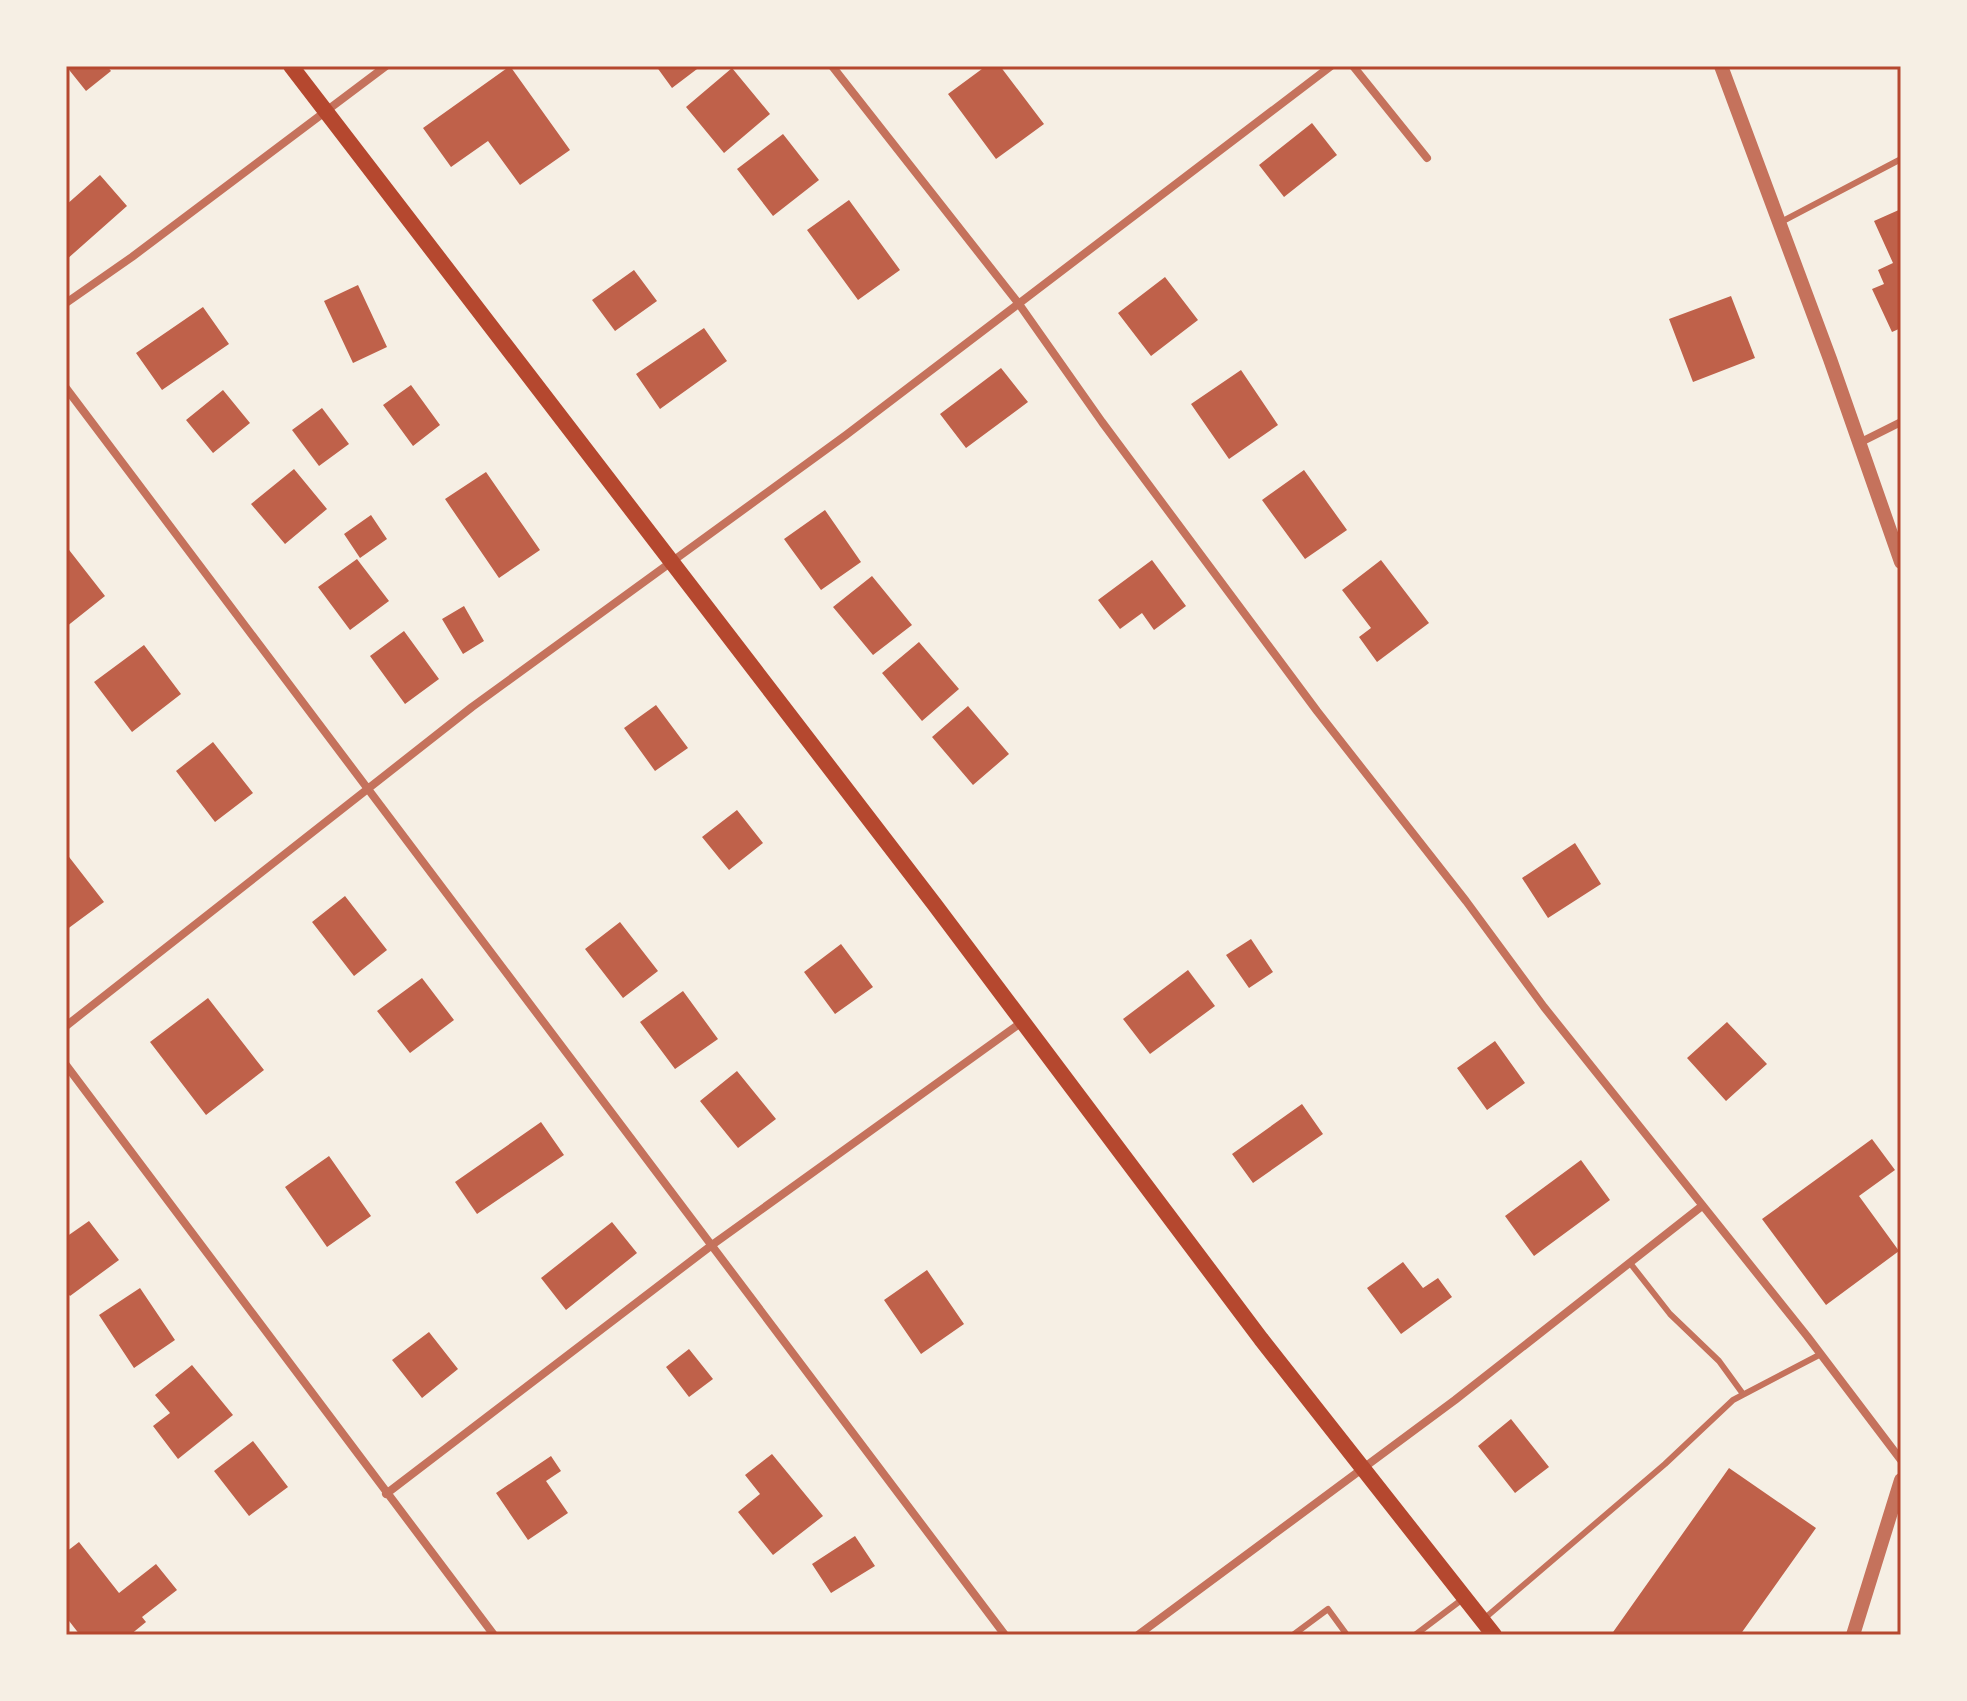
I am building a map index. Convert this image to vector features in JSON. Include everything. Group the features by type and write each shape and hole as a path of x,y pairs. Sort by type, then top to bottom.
{"main road":[{"path":"291,66 1261,1339 1494,1635"}],"street":[{"path":"66,303 386,66"},
{"path":"832,66 1019,304 1317,711 1466,901 1544,1007 1821,1354 1901,1460"},
{"path":"66,1026 472,707 846,435 1331,66"},
{"path":"1353,66 1427,158"},
{"path":"1721,66 1901,562"},
{"path":"66,388 1005,1635"},
{"path":"1859,443 1901,422"},
{"path":"386,1494 712,1245 1022,1022"},
{"path":"66,1065 494,1635"},
{"path":"1138,1635 1455,1400 1702,1206"},
{"path":"1853,1635 1901,1480"}],"lane":[{"path":"1778,224 1901,159"},
{"path":"1630,1263 1670,1314 1719,1361 1743,1394"},
{"path":"1483,1621 1665,1464 1733,1400 1821,1354"},
{"path":"1415,1635 1464,1598"},
{"path":"1293,1635 1328,1609 1347,1635"}],"building":[{"path":"66,66 107,66 111,71 86,91"},
{"path":"510,66 570,150 520,185 488,141 451,167 423,128"},
{"path":"656,66 701,66 672,88"},
{"path":"986,66 1000,66 1044,124 996,159 948,94"},
{"path":"732,68 770,114 724,153 686,107"},
{"path":"1312,123 1337,155 1284,197 1259,165"},
{"path":"783,134 819,180 773,216 737,169"},
{"path":"100,175 127,206 66,260 66,205"},
{"path":"849,200 900,270 858,300 807,230"},
{"path":"1901,209 1901,328 1892,332 1872,289 1884,284 1878,270 1893,263 1874,221"},
{"path":"634,270 657,301 615,331 592,300"},
{"path":"1165,277 1198,320 1151,356 1118,313"},
{"path":"358,285 387,347 353,363 324,301"},
{"path":"1731,296 1755,358 1693,382 1669,319"},
{"path":"203,307 229,344 162,390 136,353"},
{"path":"704,328 727,361 660,409 636,374"},
{"path":"1001,368 1028,402 966,448 940,414"},
{"path":"1241,370 1278,425 1229,459 1191,404"},
{"path":"411,385 440,425 413,446 383,405"},
{"path":"223,390 250,423 213,453 186,420"},
{"path":"322,408 349,444 319,466 292,430"},
{"path":"294,469 327,509 285,544 251,504"},
{"path":"1304,470 1347,530 1305,559 1262,500"},
{"path":"486,472 540,550 499,578 445,499"},
{"path":"825,510 861,562 821,590 784,539"},
{"path":"371,515 387,539 360,558 344,534"},
{"path":"66,546 105,596 66,627"},
{"path":"357,559 389,601 350,630 318,587"},
{"path":"1152,560 1186,606 1154,630 1142,613 1120,629 1098,600"},
{"path":"1381,560 1429,623 1377,662 1359,637 1371,628 1342,590"},
{"path":"872,576 912,625 873,655 833,607"},
{"path":"464,606 484,641 463,654 442,619"},
{"path":"404,631 439,679 405,704 370,656"},
{"path":"919,642 959,689 922,721 882,673"},
{"path":"144,645 181,694 132,732 94,682"},
{"path":"656,705 688,748 655,771 624,728"},
{"path":"968,706 1009,754 973,785 932,737"},
{"path":"213,742 253,793 215,822 176,771"},
{"path":"737,810 763,843 729,870 702,837"},
{"path":"1575,843 1601,884 1548,918 1522,878"},
{"path":"66,853 104,902 66,930"},
{"path":"345,896 387,950 354,976 312,922"},
{"path":"620,922 658,971 623,998 585,949"},
{"path":"1251,939 1273,972 1249,988 1226,955"},
{"path":"841,944 873,987 835,1014 804,972"},
{"path":"1188,970 1215,1006 1150,1054 1123,1019"},
{"path":"422,978 454,1020 410,1053 377,1011"},
{"path":"683,991 718,1039 675,1069 640,1022"},
{"path":"208,998 264,1070 206,1115 150,1042"},
{"path":"1727,1022 1767,1064 1726,1101 1687,1058"},
{"path":"1495,1041 1525,1083 1487,1110 1457,1068"},
{"path":"737,1071 776,1119 738,1148 700,1101"},
{"path":"1302,1104 1323,1134 1253,1183 1232,1154"},
{"path":"541,1122 564,1155 477,1214 455,1182"},
{"path":"1872,1139 1895,1170 1859,1196 1899,1251 1826,1305 1762,1219"},
{"path":"329,1156 371,1216 327,1247 285,1187"},
{"path":"1581,1160 1610,1200 1534,1256 1505,1216"},
{"path":"89,1221 119,1260 70,1296 66,1291 66,1237"},
{"path":"612,1222 637,1253 566,1310 541,1278"},
{"path":"1403,1262 1423,1288 1438,1278 1452,1297 1401,1334 1367,1288"},
{"path":"927,1270 964,1324 921,1354 884,1300"},
{"path":"140,1288 175,1340 134,1368 99,1315"},
{"path":"429,1332 458,1369 422,1398 392,1360"},
{"path":"689,1349 713,1379 689,1397 666,1367"},
{"path":"192,1365 233,1415 178,1459 153,1426 170,1413 155,1395"},
{"path":"1511,1419 1549,1467 1515,1493 1478,1446"},
{"path":"253,1441 288,1487 249,1516 214,1471"},
{"path":"772,1454 823,1516 773,1555 738,1512 760,1494 745,1475"},
{"path":"551,1456 561,1471 546,1481 568,1513 528,1540 496,1493"},
{"path":"1729,1468 1816,1528 1740,1635 1611,1635"},
{"path":"855,1536 875,1566 831,1593 812,1564"},
{"path":"79,1542 119,1593 156,1564 177,1590 142,1617 146,1622 130,1635 80,1635 66,1617 66,1552"}]}
